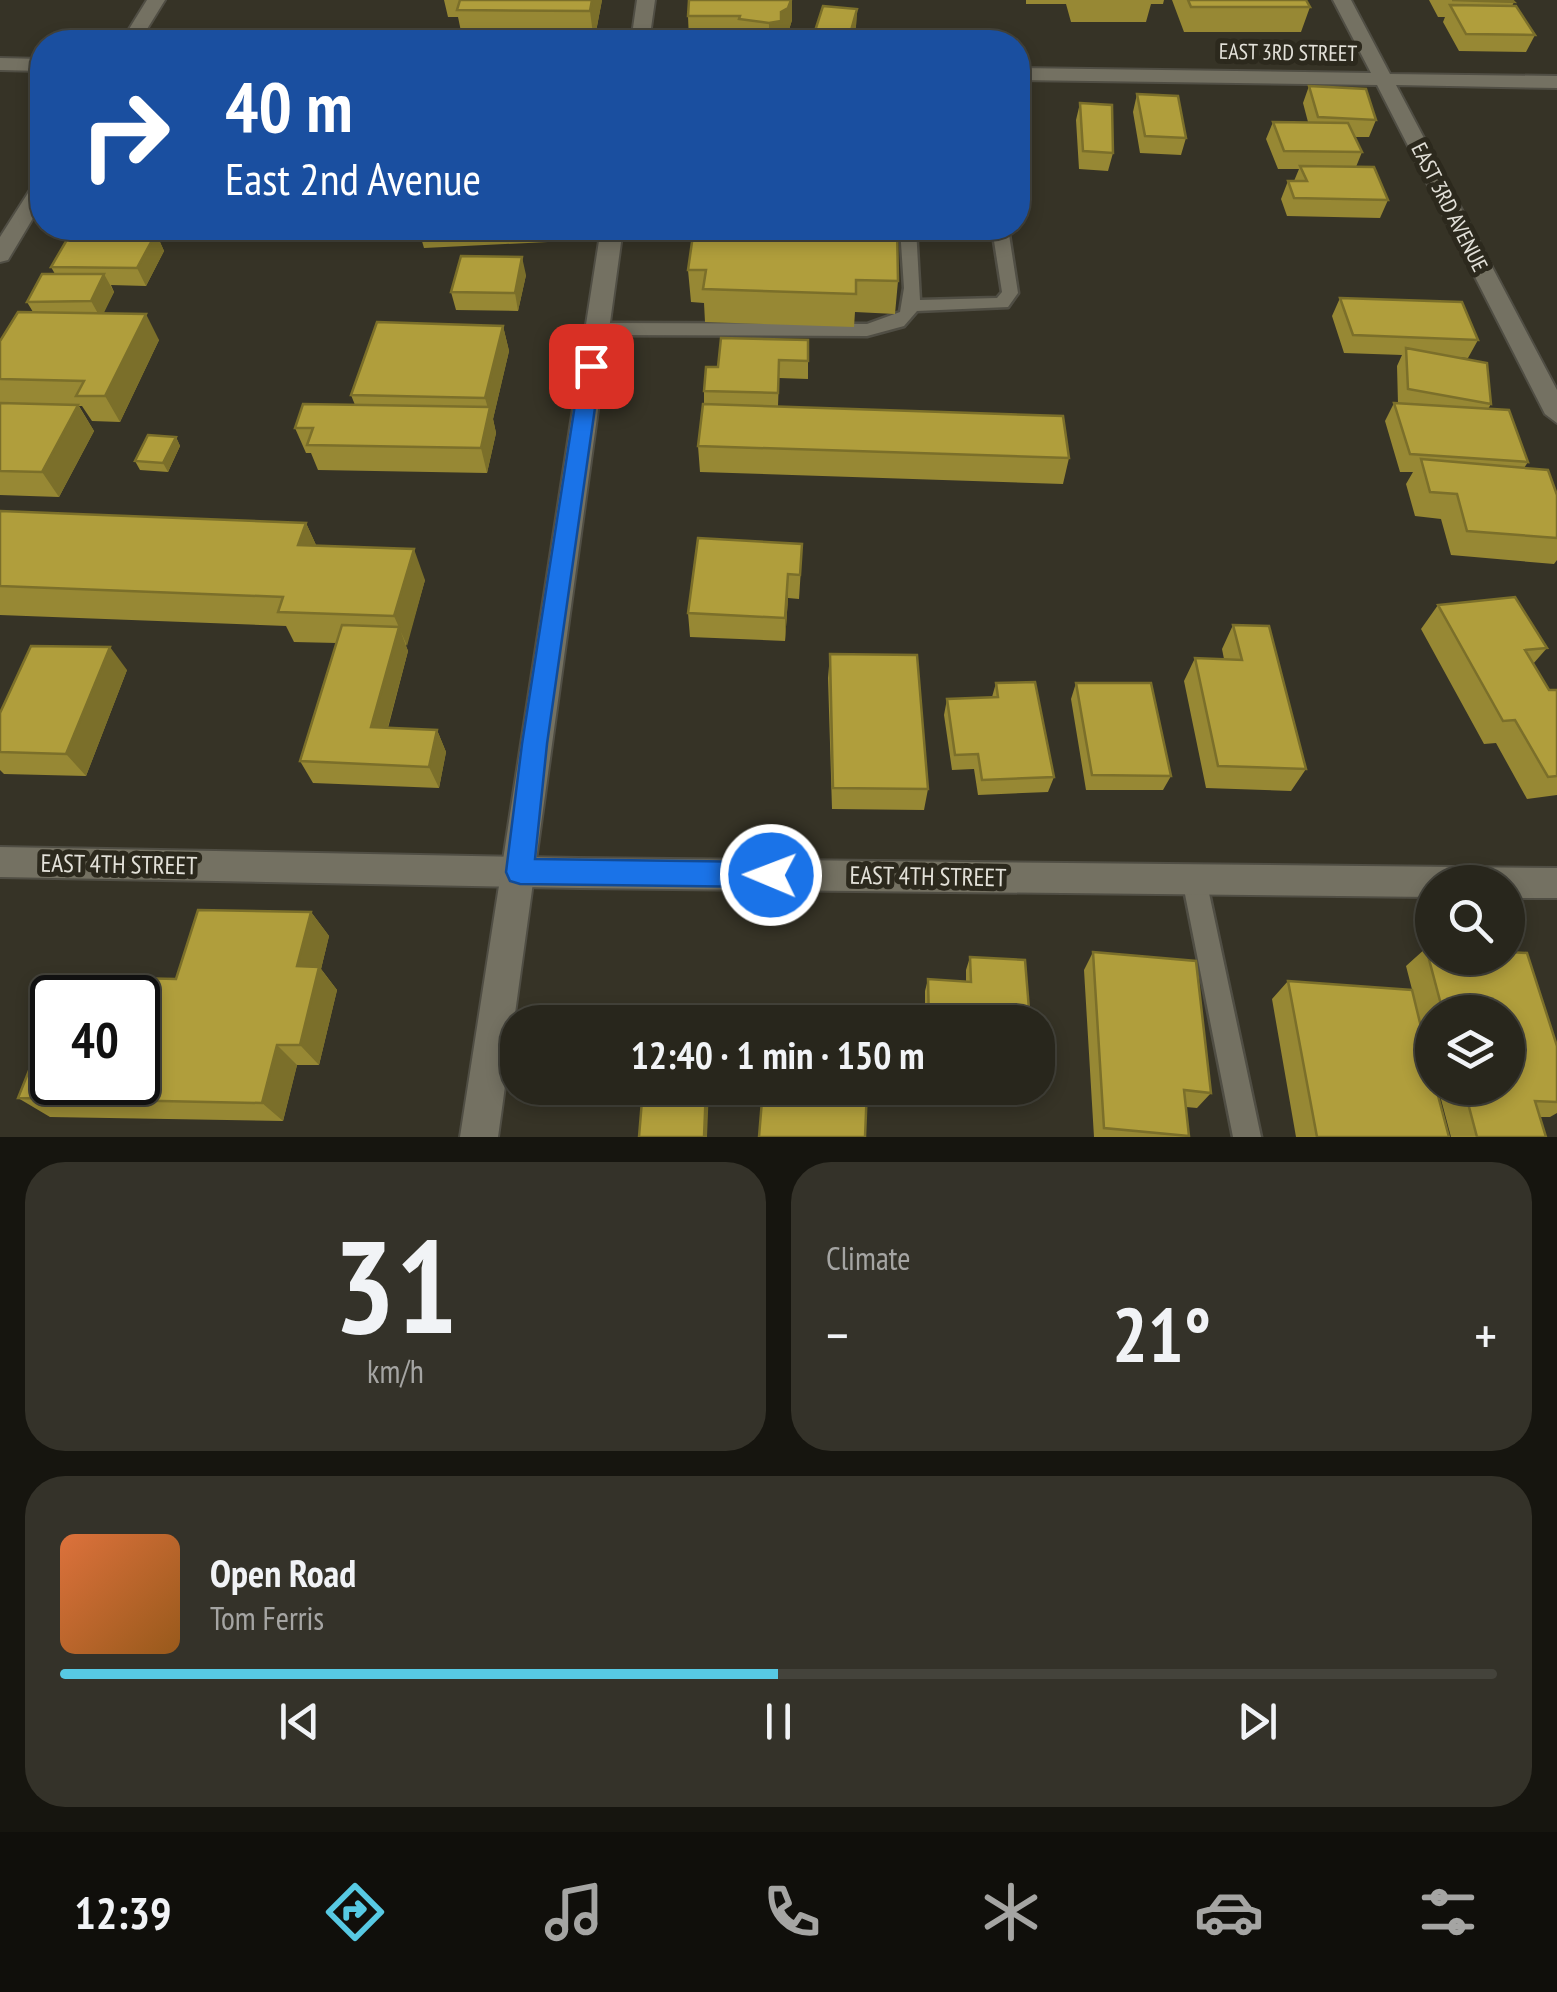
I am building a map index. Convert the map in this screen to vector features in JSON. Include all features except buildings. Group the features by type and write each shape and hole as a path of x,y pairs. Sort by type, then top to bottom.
{"street":[{"path":"137,30 156,0"},
{"path":"642,30 646,0"},
{"name":"EAST 3RD AVENUE","path":"1342,0 1557,414"},
{"path":"0,64 30,65"},
{"name":"EAST 3RD STREET","path":"1030,74 1557,82"},
{"path":"0,256 30,206"},
{"path":"479,1137 610,240"},
{"name":"EAST 4TH STREET","path":"0,862 520,872 1557,882"}],"lane":[{"path":"596,329 867,330 905,318 912,306 909,240"},
{"path":"912,306 1002,302 1010,293 1002,240"},
{"path":"1194,879 1247,1137"}],"route":[{"path":"591,366 534,744 520,872 771,875"}]}
